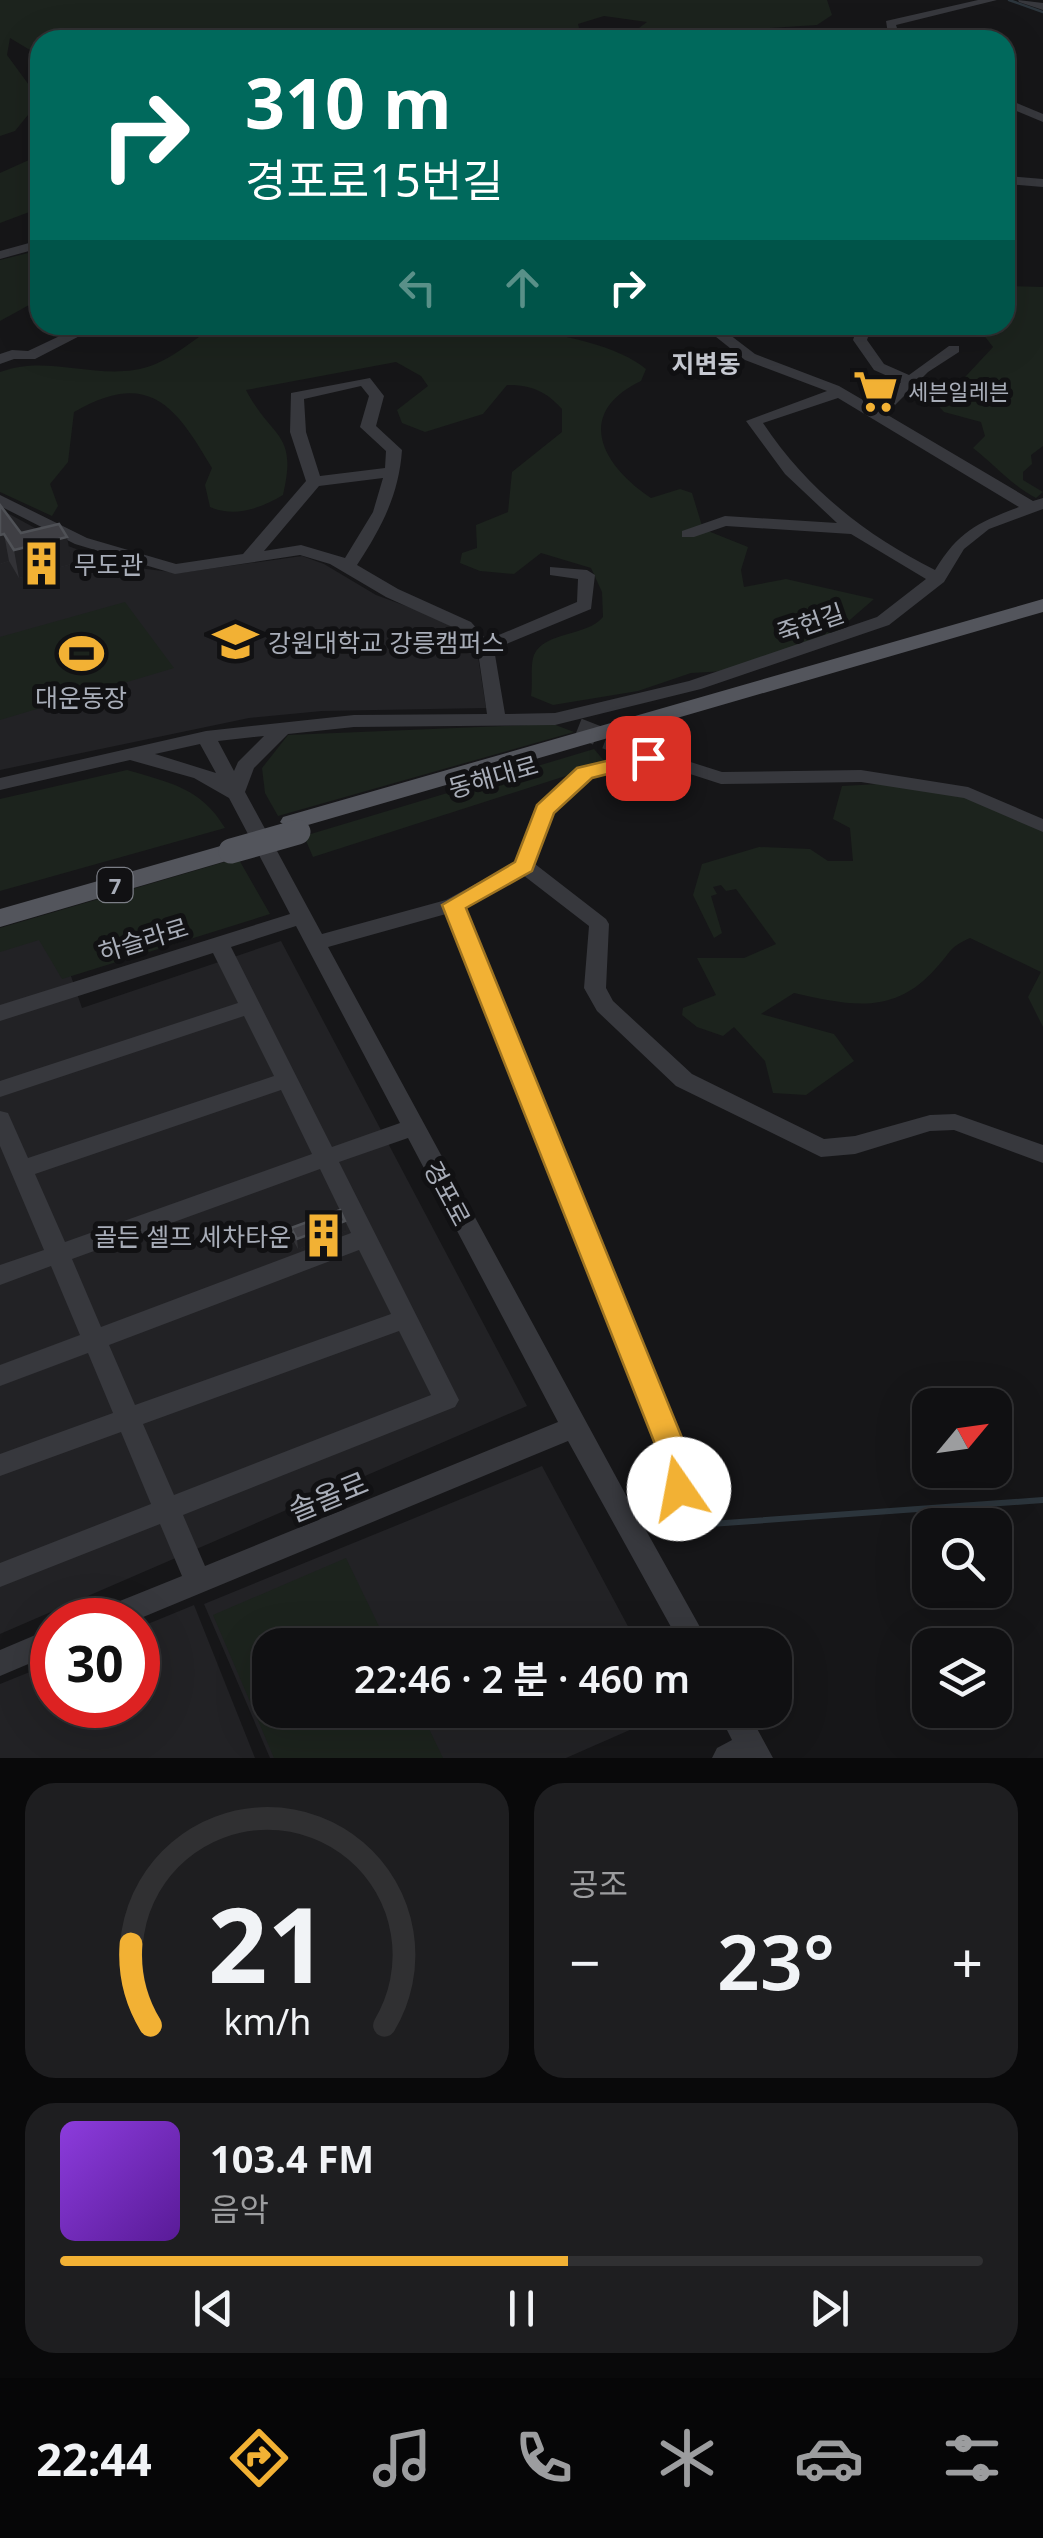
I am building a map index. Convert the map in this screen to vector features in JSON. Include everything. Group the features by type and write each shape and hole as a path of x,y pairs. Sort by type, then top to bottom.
{"main road":[{"path":"946,633 1043,589"},
{"name":"동해대로","path":"295,827 1043,604"},
{"name":"동해대로","path":"0,904 228,846 1043,615"},
{"name":"동해대로","path":"0,918 228,846"}],"street":[{"path":"1024,0 1043,8"},
{"path":"892,30 890,23 989,1"},
{"path":"1015,106 1043,118"},
{"path":"1015,181 1043,183"},
{"path":"0,254 30,246"},
{"path":"0,360 12,354 30,356 73,335"},
{"path":"721,335 750,357 840,392 1036,504"},
{"path":"862,335 860,340 880,367 911,381"},
{"path":"877,414 911,381 954,349"},
{"path":"314,482 298,432 296,396 365,381 377,396 368,426 394,450 394,472 386,509 347,567"},
{"path":"840,392 754,421 773,453 794,476 856,529 887,554 938,578"},
{"path":"250,556 314,482 394,472"},
{"path":"0,500 81,542 174,569 301,550 347,567 392,593 465,626 484,647 496,719"},
{"name":"죽헌길","path":"555,718 695,685 857,633 883,621 938,578 958,546 983,526 1036,504"},
{"path":"688,534 725,521 856,529"},
{"path":"484,647 584,605 587,575 556,571"},
{"path":"516,617 536,627"},
{"path":"0,784 206,737 354,721 555,718 578,728"},
{"path":"129,754 184,766 219,780 235,794 245,766 282,729"},
{"name":"경포로","path":"206,737 574,1427 687,1628"},
{"path":"316,943 453,905 524,866 544,810 584,773 641,754 721,778 861,776 968,793 1043,826"},
{"path":"524,866 598,924 595,988 604,1006 684,1080 821,1148 855,1145 930,1124 955,1122 1043,1154"},
{"path":"453,905 681,1472 679,1489 622,1510"},
{"name":"하슬라로","path":"0,1013 302,917"},
{"path":"0,1575 446,1400 219,944"},
{"path":"0,1089 249,1006"},
{"path":"22,1169 286,1080"},
{"path":"0,1119 198,1582"},
{"path":"0,1275 413,1127"},
{"path":"0,1376 365,1238"},
{"path":"0,1466 405,1319"},
{"name":"솔올로","path":"159,1598 574,1427"},
{"path":"0,1663 30,1651"},
{"path":"737,1728 745,1754"}],"shaded area":[{"path":"0,0 827,0 832,15 817,25 737,30 636,30 647,22 604,16 578,24 580,30 30,30 30,50 10,38 7,55 30,86 30,112 15,131 0,136"},
{"path":"30,160 30,212 0,223 0,173"},
{"path":"30,252 30,304 0,321 0,260"},
{"path":"1015,286 1043,287 1043,446 1031,455 1032,464 1023,472 1023,480 1043,492 1036,498 973,448 985,436 981,422 944,412 932,399 966,376 993,347 984,335 1015,335"},
{"path":"202,335 554,335 610,349 646,369 641,381 607,408 602,423 608,455 633,485 651,498 680,489 692,493 703,529 748,547 741,570 744,587 786,579 874,599 829,638 726,671 691,673 638,691 553,705 531,696 533,659 539,647 587,628 603,617 602,592 591,568 541,553 514,574 480,571 460,563 462,553 477,548 476,525 508,512 512,472 562,432 562,409 538,390 507,385 483,414 425,432 402,423 397,410 428,386 421,376 396,362 246,390 280,437 287,459 283,495 257,507 229,512 210,507 205,485 212,468 199,446 172,411 141,394 100,399 74,412 68,462 50,484 58,506 52,516 0,492 0,372 34,366 134,370 167,358"},
{"name":"강원대학교 강릉캠퍼스","path":"0,509 68,546 122,566 179,573 302,556 324,564 376,595 436,617 464,634 477,650 486,708 322,711 249,718 0,770"},
{"name":"대운동장","path":"125,602 174,668 0,720 0,637"},
{"path":"553,724 574,732 278,816 265,793 262,768 288,735"},
{"path":"594,749 606,763 313,857 304,836"},
{"path":"127,770 195,795 225,828 0,891 0,799"},
{"path":"879,784 968,795 1043,829 1043,1027 1028,997 1041,972 970,938 954,947 921,983 904,994 870,1003 852,1003 794,993 761,1014 834,1034 854,1061 806,1095 773,1093 765,1061 734,1027 723,1036 697,1027 682,1015 683,1008 716,995 697,958 744,958 776,944 736,889 726,891 721,885 713,887 717,894 711,896 722,933 714,938 693,895 702,864 759,847 810,849 828,861 853,861 850,828 833,819 842,786"},
{"path":"238,858 270,914 62,979 39,940 0,952 0,928"},
{"path":"54,927 82,1008 281,941 527,1406 83,1598 30,1598 30,1621 0,1634 0,940"},
{"path":"542,1466 629,1628 252,1628 252,1716 204,1604"},
{"path":"346,1558 380,1628 252,1628 252,1706 213,1615"},
{"path":"194,1605 255,1758 0,1758 0,1684 30,1672 30,1728 160,1728 160,1619"},
{"path":"257,1728 634,1728 566,1758 270,1758"},
{"path":"261,1728 429,1728 443,1758 274,1758"}],"building":[{"path":"0,505 21,533 59,524 67,537 14,550 4,534 0,535"},
{"path":"340,1210 345,1221 297,1239 291,1228"}],"waterway":[{"path":"1009,0 1043,12"},
{"path":"683,1526 1043,1500"}],"tunnel":[{"path":"578,728 634,750"}],"place":[{"name":"세븐일레븐","path":"875,391"},
{"name":"무도관","path":"41,564"},
{"name":"강원대학교 강릉캠퍼스","path":"235,642"},
{"name":"대운동장","path":"81,653"},
{"name":"골든 셀프 세차타운","path":"324,1236"}],"district":[{"name":"지변동","path":"706,363"}],"route":[{"path":"648,758 584,773 544,810 524,866 453,905 681,1472 679,1489"}]}
